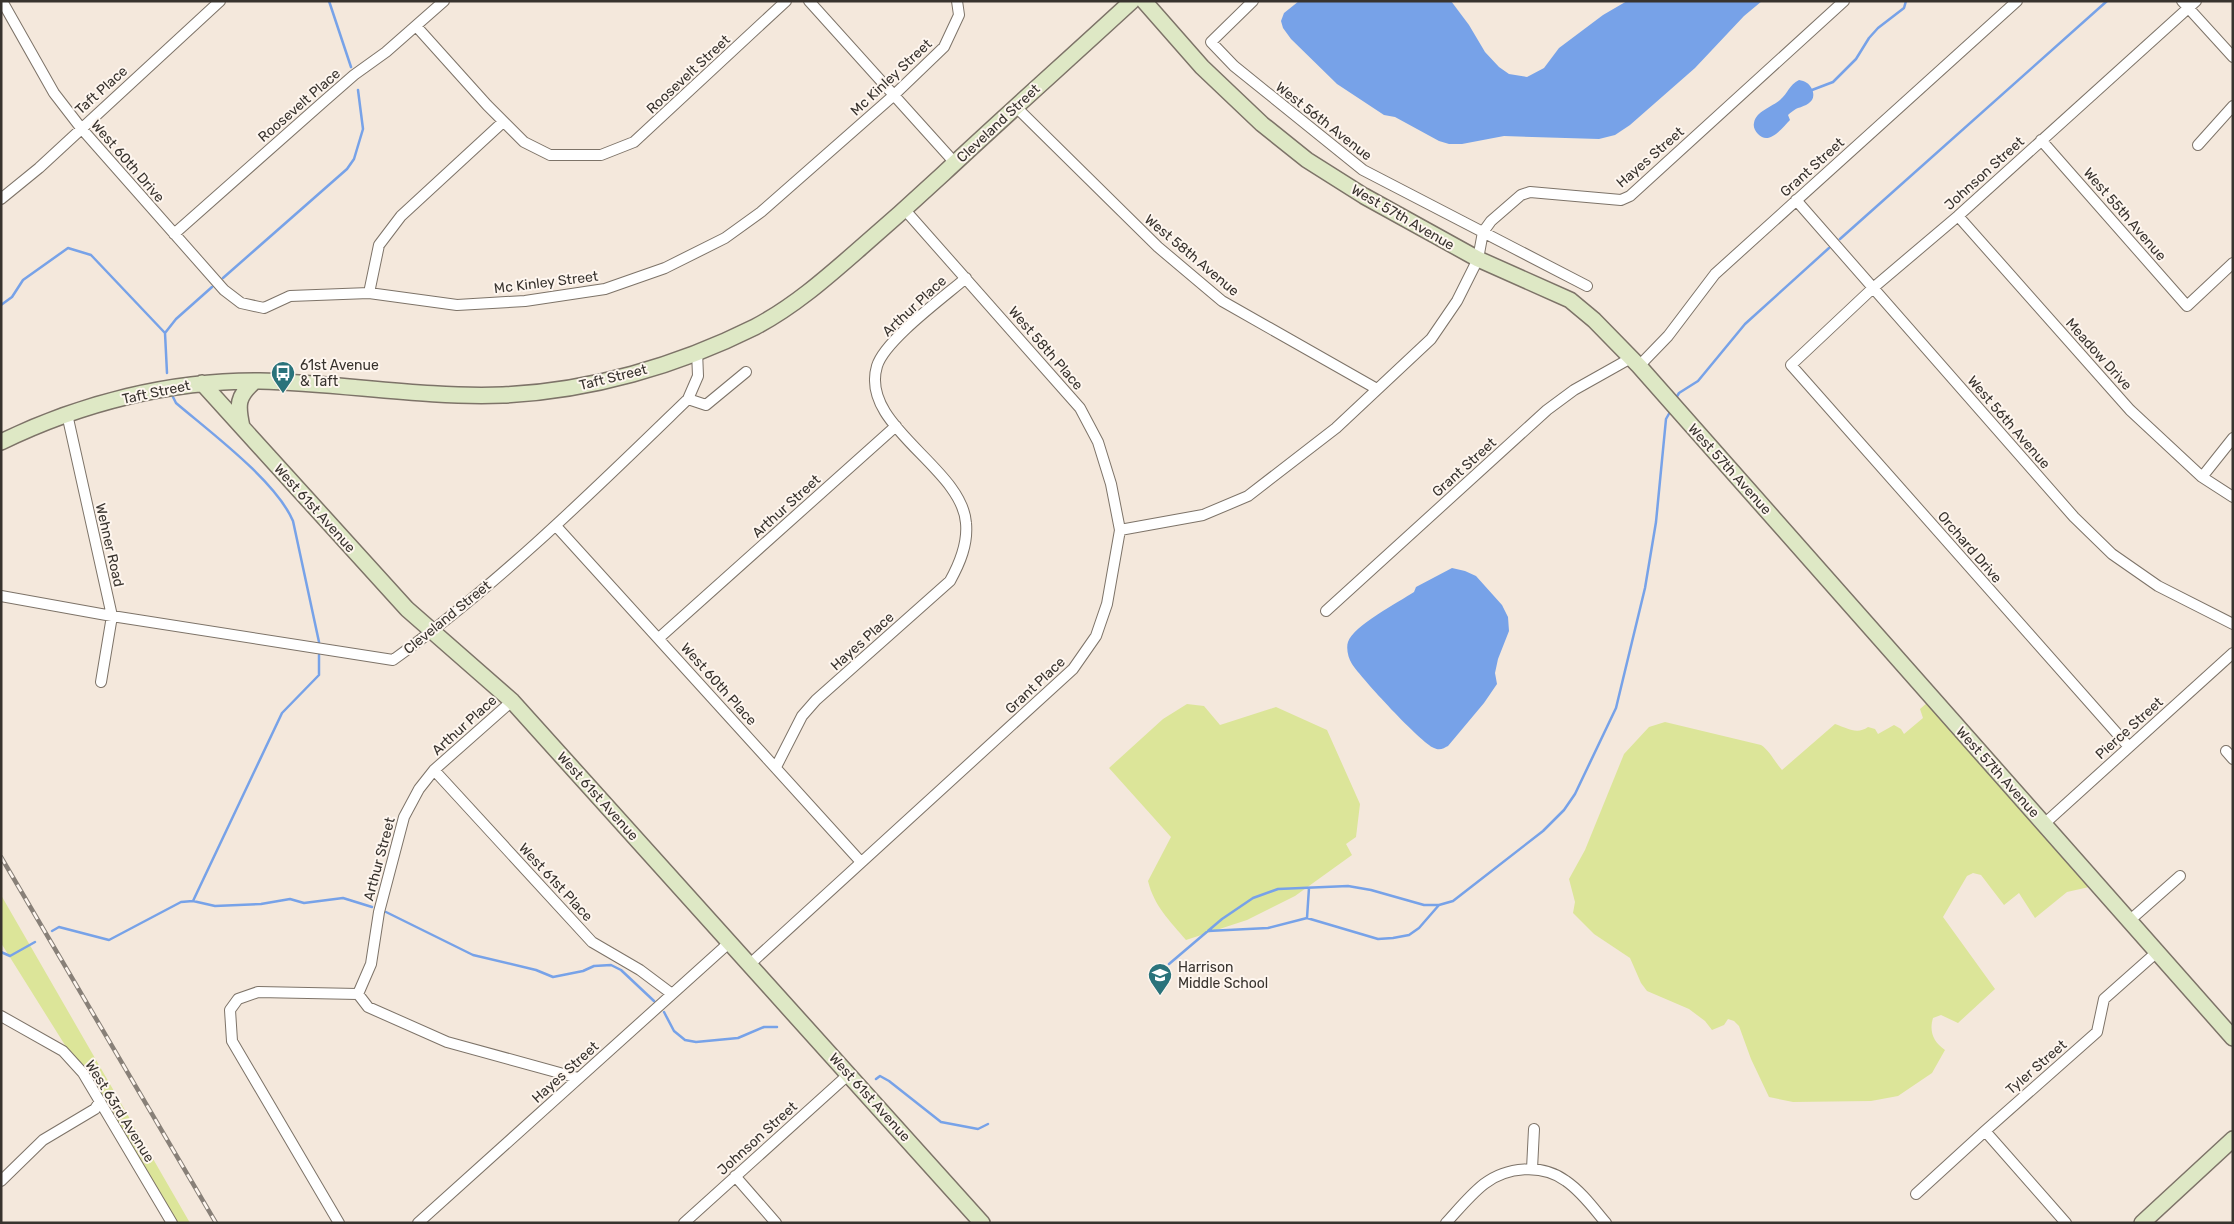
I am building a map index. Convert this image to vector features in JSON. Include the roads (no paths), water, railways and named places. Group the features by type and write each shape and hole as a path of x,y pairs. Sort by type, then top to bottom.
{"main road":[{"name":"Cleveland Street","path":"864,245 905,210 1015,106 1132,1"},
{"name":"West 57th Avenue","path":"1144,1 1202,67 1262,124 1307,160 1364,196 1478,259 1570,300 1594,320 1635,362 2233,1038"},
{"name":"Taft Street","path":"1,442 67,414 125,398 202,383 255,381 434,394 504,395 600,383 646,370 755,326 809,293 864,245"},
{"path":"242,427 238,410 240,400 244,390 255,381"},
{"name":"West 61st Avenue","path":"202,383 407,609 512,701 982,1223"},
{"path":"2142,1223 2233,1139"}],"street":[{"name":"West 60th Drive","path":"2,1 5,15 54,93 80,128 224,290 242,303 264,308"},
{"name":"Taft Place","path":"1,199 39,168 80,128 220,1"},
{"name":"Roosevelt Place","path":"174,234 328,97 386,52 444,1"},
{"name":"Roosevelt Street","path":"503,122 524,142 550,155 601,155 634,142 786,1"},
{"path":"809,1 954,163"},
{"name":"Mc Kinley Street","path":"264,308 290,296 369,293 457,305 525,301 605,289 665,268 725,238 761,212 893,96 944,47 959,15 957,1"},
{"name":"West 56th Avenue","path":"1253,1 1211,42 1234,66 1363,170 1483,232"},
{"name":"Hayes Street","path":"1483,232 1491,221 1521,195 1530,192 1621,200 1630,196 1844,1"},
{"name":"Grant Street","path":"1326,611 1547,410 1574,390 1635,362 1668,336 1716,274 2017,1"},
{"path":"2189,4 2233,57"},
{"name":"Johnson Street","path":"1791,364 1873,288 1958,216 2189,4"},
{"path":"369,293 379,245 401,216 503,122 416,26"},
{"name":"West 58th Avenue","path":"1015,106 1158,247 1222,302 1377,389"},
{"path":"2198,145 2233,106"},
{"name":"West 55th Avenue","path":"2041,140 2188,306 2233,263"},
{"name":"West 56th Avenue","path":"1796,200 2074,517 2112,554 2158,586 2233,624"},
{"name":"West 58th Place","path":"905,210 1080,408 1098,442 1111,484 1120,530"},
{"name":"Meadow Drive","path":"1958,216 2130,410 2202,477 2233,497"},
{"path":"1120,530 1203,515 1248,496 1336,428 1432,338 1457,301 1478,259 1483,232 1587,286"},
{"name":"Arthur Place","path":"896,426 882,406 874,384 878,365 893,343 966,278"},
{"name":"Cleveland Street","path":"1,596 112,616 393,660 432,632 556,526 688,399 698,376 697,351"},
{"name":"Orchard Drive","path":"1791,364 2129,747"},
{"path":"688,399 706,405 746,372"},
{"name":"Wehner Road","path":"67,414 112,616 101,682"},
{"name":"Hayes Place","path":"776,767 802,716 816,700 950,581 962,558 966,522 959,498 896,426"},
{"name":"Arthur Street","path":"659,638 896,426"},
{"path":"2202,477 2233,438"},
{"name":"West 60th Place","path":"556,526 861,862"},
{"name":"Grant Place","path":"750,964 1073,669 1096,636 1107,604 1120,530"},
{"name":"Pierce Street","path":"2044,824 2233,653"},
{"name":"Arthur Place","path":"434,770 512,701"},
{"name":"Arthur Street","path":"358,994 371,964 379,912 404,817 419,789 434,770"},
{"name":"West 61st Place","path":"434,770 592,942 640,970 672,994"},
{"path":"2129,921 2180,876"},
{"name":"Hayes Street","path":"418,1223 730,942"},
{"name":"Tyler Street","path":"1916,1194 1984,1131 2097,1032 2104,999 2157,952"},
{"path":"339,1223 232,1041 230,1010 238,999 258,992 358,994 368,1007 447,1042 578,1078"},
{"name":"West 63rd Avenue","path":"1,1016 63,1051 84,1073 172,1223"},
{"name":"Johnson Street","path":"684,1223 849,1074"},
{"path":"1,1181 37,1145 95,1109 100,1101"},
{"path":"1532,1169 1534,1129"},
{"path":"1984,1131 2066,1223"},
{"path":"1446,1223 1483,1185 1494,1178 1516,1170 1532,1169 1566,1180 1606,1223"},
{"path":"735,1176 776,1223"},
{"path":"1454,1215 1462,1223"}],"water":[{"path":"1299,1 1451,1 1469,25 1485,52 1499,67 1509,74 1527,77 1544,68 1559,48 1603,15 1627,1 1762,1 1744,16 1695,68 1630,125 1615,135 1599,139 1504,136 1462,144 1449,144 1439,141 1395,117 1384,115 1337,84 1291,39 1283,28 1281,21 1284,13"},
{"path":"1799,80 1811,87 1812,99 1808,104 1795,109 1789,114 1790,120 1779,131 1771,137 1762,137 1755,129 1755,119 1761,112 1780,100 1793,84"},
{"path":"1452,568 1476,576 1502,605 1508,617 1509,631 1498,659 1495,673 1497,684 1484,703 1448,746 1438,749 1427,744 1391,709 1351,662 1347,647 1352,636 1367,622 1414,592 1416,587"}],"waterway":[{"path":"329,1 351,67"},
{"path":"1812,90 1833,82 1856,59 1869,38 1878,28 1904,8 1906,1"},
{"path":"1840,239 2107,1"},
{"path":"223,278 347,169 354,159 363,129 358,90"},
{"path":"1,305 12,297 23,280 68,248 91,255 165,333"},
{"path":"1676,398 1679,393 1698,381 1745,324 1829,248"},
{"path":"167,373 165,333 176,319 212,287"},
{"path":"173,397 176,403 257,474 272,490 293,521 319,642"},
{"path":"1169,964 1222,919 1253,898 1278,889 1348,886 1371,890 1424,905 1439,905 1453,901 1543,831 1564,810 1575,794 1616,708 1645,588 1656,522 1666,419 1670,412"},
{"path":"193,901 282,713 319,675 319,655"},
{"path":"1307,918 1309,888"},
{"path":"52,931 59,927 109,940 181,902 193,901 215,906 261,904 290,899 304,903 343,898 372,907"},
{"path":"1208,931 1268,928 1307,918 1378,939 1393,938 1409,935 1419,928 1439,905"},
{"path":"386,912 473,955 536,970 553,977 583,971 594,966 611,965 621,970 654,1001"},
{"path":"1,952 10,956 35,942"},
{"path":"664,1012 674,1031 685,1040 696,1042 738,1038 764,1027 777,1027"},
{"path":"876,1079 880,1076 889,1081 941,1122 978,1129 988,1124"}],"railway":[{"path":"1,857 216,1223"}],"place":[{"name":"61st Avenue & Taft","path":"283,394"},
{"name":"Harrison Middle School","path":"1160,996"}]}
